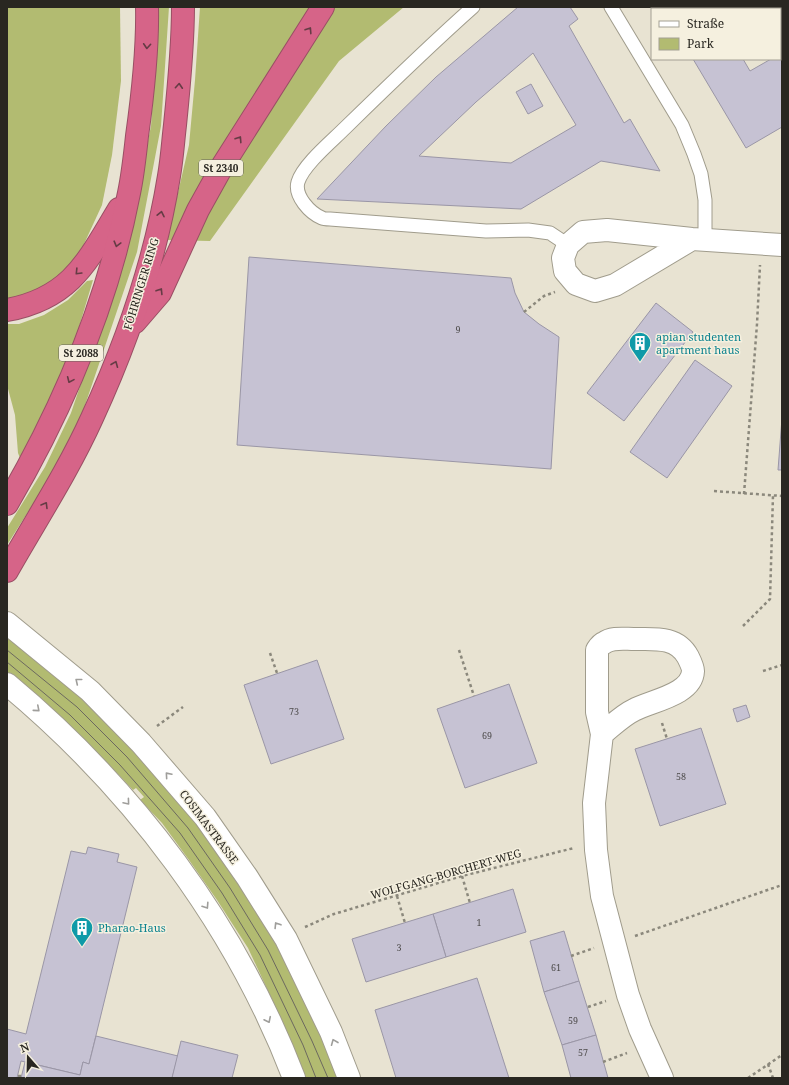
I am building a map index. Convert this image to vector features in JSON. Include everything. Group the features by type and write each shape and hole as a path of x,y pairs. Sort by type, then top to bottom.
{"highway":[{"name":"St 2088","path":"7,504 33,457 61,400 83,350 107,280 122,226 129,192 143,96 147,36 147,7"},
{"name":"FÖHRINGER RING","path":"7,571 63,475 92,418 116,361 142,289 157,233 169,175 179,86 182,7"},
{"name":"St 2340","path":"126,332 160,293 198,210 223,165 323,7"},
{"path":"7,310 19,308 43,300 66,285 85,265 129,192"}],"street":[{"path":"698,239 615,285 595,291 576,284 565,271 563,258 568,245 583,232 607,230 782,245"},
{"name":"COSIMASTRASSE","path":"8,623 90,691 141,743 205,817 247,877 286,939 331,1032 349,1078"},
{"path":"602,734 633,710 676,693 686,686 692,678 693,671 689,658 684,650 665,639 614,639 604,642 597,650 597,712 602,734 594,803 596,850 602,896 628,995 640,1029 662,1078"},
{"path":"7,684 59,729 106,777 163,844 205,904 242,966 284,1053 294,1078"}],"lane":[{"path":"473,7 315,157 302,174 297,184 300,198 312,212 321,218 486,231 528,230 550,233 568,245"},
{"path":"611,7 682,125 694,154 701,174 705,200 698,239"}],"path":[{"path":"744,494 757,324 760,244"},
{"path":"524,312 544,296"},
{"path":"714,491 782,496"},
{"path":"743,626 770,599 773,495"},
{"path":"459,650 474,696"},
{"path":"270,653 277,673"},
{"path":"763,671 782,665"},
{"path":"155,728 183,707"},
{"path":"661,721 667,739"},
{"name":"WOLFGANG-BORCHERT-WEG","path":"303,928 334,914 462,876 574,848 596,850"},
{"path":"462,876 470,903"},
{"path":"615,942 782,885"},
{"path":"397,896 405,923"},
{"path":"571,956 591,949"},
{"path":"588,1007 606,1001"},
{"path":"603,1062 625,1054"},
{"path":"748,1078 782,1055"},
{"path":"768,1064 773,1078"}],"green space":[{"path":"7,7 120,7 121,81 112,155 102,205 84,244 72,265 51,283 26,296 7,300"},
{"path":"159,7 169,7 161,126 137,252 81,417 54,471 7,545 7,528 45,467 71,413 126,250 151,126"},
{"path":"200,7 404,7 339,61 210,241 167,240 189,145"},
{"path":"93,280 74,344 53,392 20,458 18,453 15,415 7,385 7,324 19,324 44,315 68,300 87,281"},
{"path":"7,634 116,728 209,836 285,960 340,1078 306,1078 283,1023 248,948 217,900 162,823 140,800 144,797 136,788 133,790 72,730 7,673"}],"building":[{"path":"518,7 570,7 578,19 569,26 624,123 630,119 660,171 601,161 521,209 317,199 386,126 436,77","holes":["533,53 576,125 511,163 419,156 476,102"]},
{"path":"662,7 714,8 663,8"},
{"path":"782,52 782,127 746,148 694,60 744,60 750,71 769,60 781,60"},
{"path":"531,84 543,106 528,114 516,92"},
{"path":"249,257 511,278 515,293 524,312 559,337 551,469 237,445"},
{"name":"apian studenten apartment haus","path":"656,303 693,332 624,421 587,393"},
{"name":"apian studenten apartment haus","path":"695,360 732,386 667,478 630,452"},
{"path":"782,418 782,470 778,470"},
{"path":"317,660 344,739 271,764 244,685"},
{"path":"509,684 537,763 465,788 437,709"},
{"path":"746,705 750,717 737,722 733,709"},
{"path":"701,728 726,804 660,826 635,749"},
{"name":"Pharao-Haus","path":"88,847 119,854 117,862 137,867 89,1064 83,1062 80,1075 21,1061 17,1078 7,1078 7,1029 26,1034 71,851 86,854"},
{"path":"513,889 526,932 446,957 433,914"},
{"path":"433,914 446,957 366,982 352,939"},
{"path":"564,931 579,981 544,992 530,941"},
{"path":"477,978 509,1078 396,1078 375,1010"},
{"path":"579,981 596,1035 562,1045 544,992"},
{"path":"596,1035 608,1078 571,1078 562,1045"},
{"path":"96,1036 178,1056 172,1078 21,1078 25,1062 80,1075 83,1062 89,1064"},
{"path":"181,1041 238,1055 232,1078 172,1078"}],"tram line":[{"path":"7,650 77,707 127,757 188,828 230,888 268,950 312,1041 328,1078"},
{"path":"7,662 70,715 120,765 180,833 222,893 260,955 303,1045 316,1078"}],"place":[{"name":"apian studenten apartment haus","path":"640,362"},
{"name":"Pharao-Haus","path":"82,948"}]}
